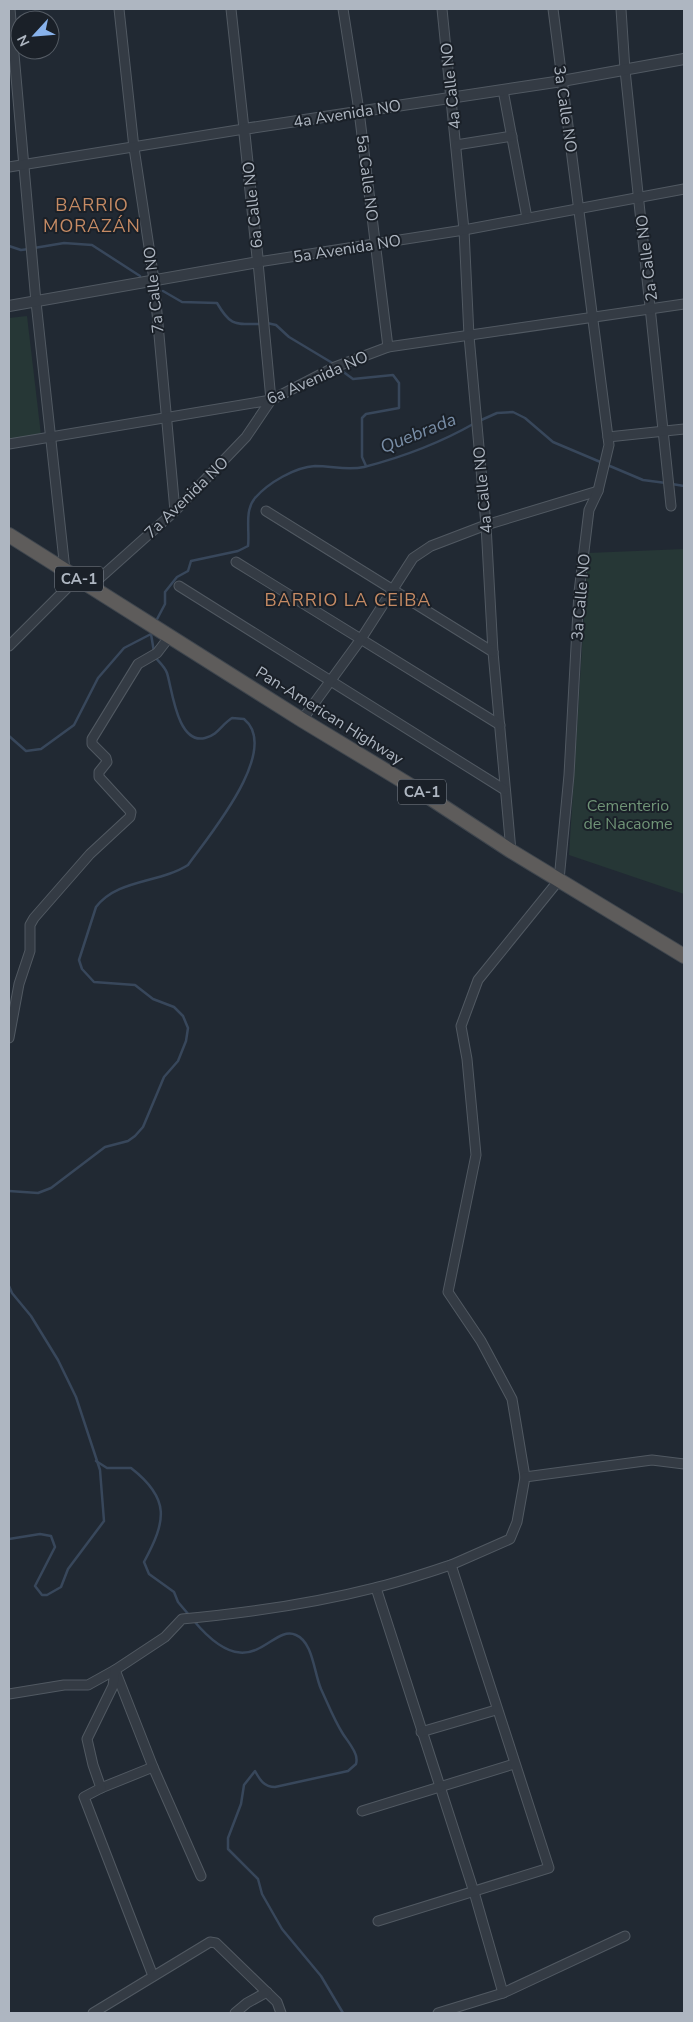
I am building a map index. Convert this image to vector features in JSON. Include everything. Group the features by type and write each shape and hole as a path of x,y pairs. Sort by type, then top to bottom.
{"highway":[{"name":"Pan-American Highway","path":"9,535 302,720 421,792 511,851 684,956"}],"street":[{"path":"10,9 33,251 36,302 66,570"},
{"name":"7a Calle NO","path":"119,9 134,148 154,280 175,512"},
{"name":"6a Calle NO","path":"231,9 271,400"},
{"name":"5a Calle NO","path":"343,9 359,111 388,347"},
{"name":"4a Calle NO","path":"442,9 464,230 469,336 486,525 493,652 511,851"},
{"name":"3a Calle NO","path":"553,9 609,445 598,490 589,510 579,592 570,775 559,880"},
{"name":"2a Calle NO","path":"621,9 625,70 672,506"},
{"name":"4a Avenida NO","path":"9,167 359,111 562,81 684,59"},
{"path":"503,90 527,218"},
{"path":"456,145 512,136"},
{"name":"5a Avenida NO","path":"9,306 258,262 464,230 684,189"},
{"name":"6a Avenida NO","path":"9,444 271,400 335,367 388,347 684,304"},
{"name":"7a Avenida NO","path":"91,586 175,512 246,437 271,400"},
{"path":"608,436 684,429"},
{"path":"302,720 361,639 413,558 432,546 486,525 598,490"},
{"path":"266,512 493,652"},
{"path":"236,562 500,725"},
{"path":"9,646 77,578"},
{"path":"179,586 505,790"},
{"path":"9,1038 19,984 30,950 30,925 90,854 130,817 130,812 99,776 99,772 107,762 106,758 92,744 92,739 138,664 157,653 159,630"},
{"path":"9,1694 64,1685 88,1685 115,1670 165,1637 182,1619 236,1614 298,1605 376,1588 451,1565 510,1539 517,1522 525,1478 512,1399 481,1342 448,1292 476,1155 467,1059 461,1026 478,980 559,880"},
{"path":"525,1478 652,1460 684,1464"},
{"path":"378,1921 549,1868 496,1710 451,1565"},
{"path":"376,1588 474,1892 504,1993"},
{"path":"115,1670 153,1767 202,1876"},
{"path":"101,1788 92,1766 87,1739 113,1686 115,1670"},
{"path":"421,1732 496,1710"},
{"path":"362,1811 514,1764"},
{"path":"153,1767 84,1797 153,1976"},
{"path":"438,2013 504,1993 625,1936"},
{"path":"93,2013 210,1942 216,1943 267,1992 277,2002 281,2013"},
{"path":"235,2013 247,2003 267,1992"}],"green space":[{"path":"27,316 41,435 9,439 9,318"},
{"name":"Cementerio de Nacaome","path":"684,549 684,894 569,855 588,553"}],"waterway":[{"path":"34,248 64,243 92,245 140,276"},
{"path":"9,246 21,250 29,249"},
{"path":"163,291 182,302 217,303 230,320 239,324 261,324"},
{"path":"267,323 276,325 289,337 334,364"},
{"path":"338,368 353,379 393,375 399,383 399,408 366,414 362,418 362,457 366,466"},
{"name":"Quebrada","path":"479,421 497,413 513,412 525,418 553,442 643,480 666,483"},
{"name":"Quebrada","path":"155,623 165,604 165,592 177,577 188,571 191,561 238,551 248,546 248,515 252,503 260,492 274,482 307,467 322,466 352,469 379,463 435,443 475,423"},
{"name":"Quebrada","path":"672,484 684,486"},
{"path":"151,634 154,652"},
{"path":"9,736 26,751 41,749 74,725 98,678 124,648 151,634"},
{"path":"9,1191 38,1193 51,1188 105,1147 128,1141 135,1136 143,1127 164,1077 178,1061 186,1041 188,1028 183,1016 174,1007 153,999 135,985 94,982 82,969 79,960 96,907 105,898 127,886 177,871 188,865 237,794 248,772 254,751 253,733 244,719 232,718 209,737 196,738 188,733 177,714 166,671 155,657"},
{"path":"9,1286 12,1293 31,1316 58,1360 76,1397 100,1470 104,1521 68,1569 61,1587 47,1595 42,1595 35,1586 55,1547 51,1536 40,1534 9,1539"},
{"path":"96,1461 107,1468 131,1468 153,1490 161,1511 160,1522 157,1534 144,1562 149,1574 174,1592 178,1602 189,1615"},
{"path":"194,1621 214,1641 231,1651 245,1653 287,1634 296,1635 302,1639 310,1651 321,1689 331,1712 356,1754 356,1764 348,1771 275,1787 265,1784 255,1771 244,1785 241,1804 228,1838 228,1849 258,1879 262,1894 282,1929 321,1976 343,2013"}],"district":[{"name":"BARRIO MORAZÁN","path":"92,215"},
{"name":"BARRIO LA CEIBA","path":"348,600"}]}
